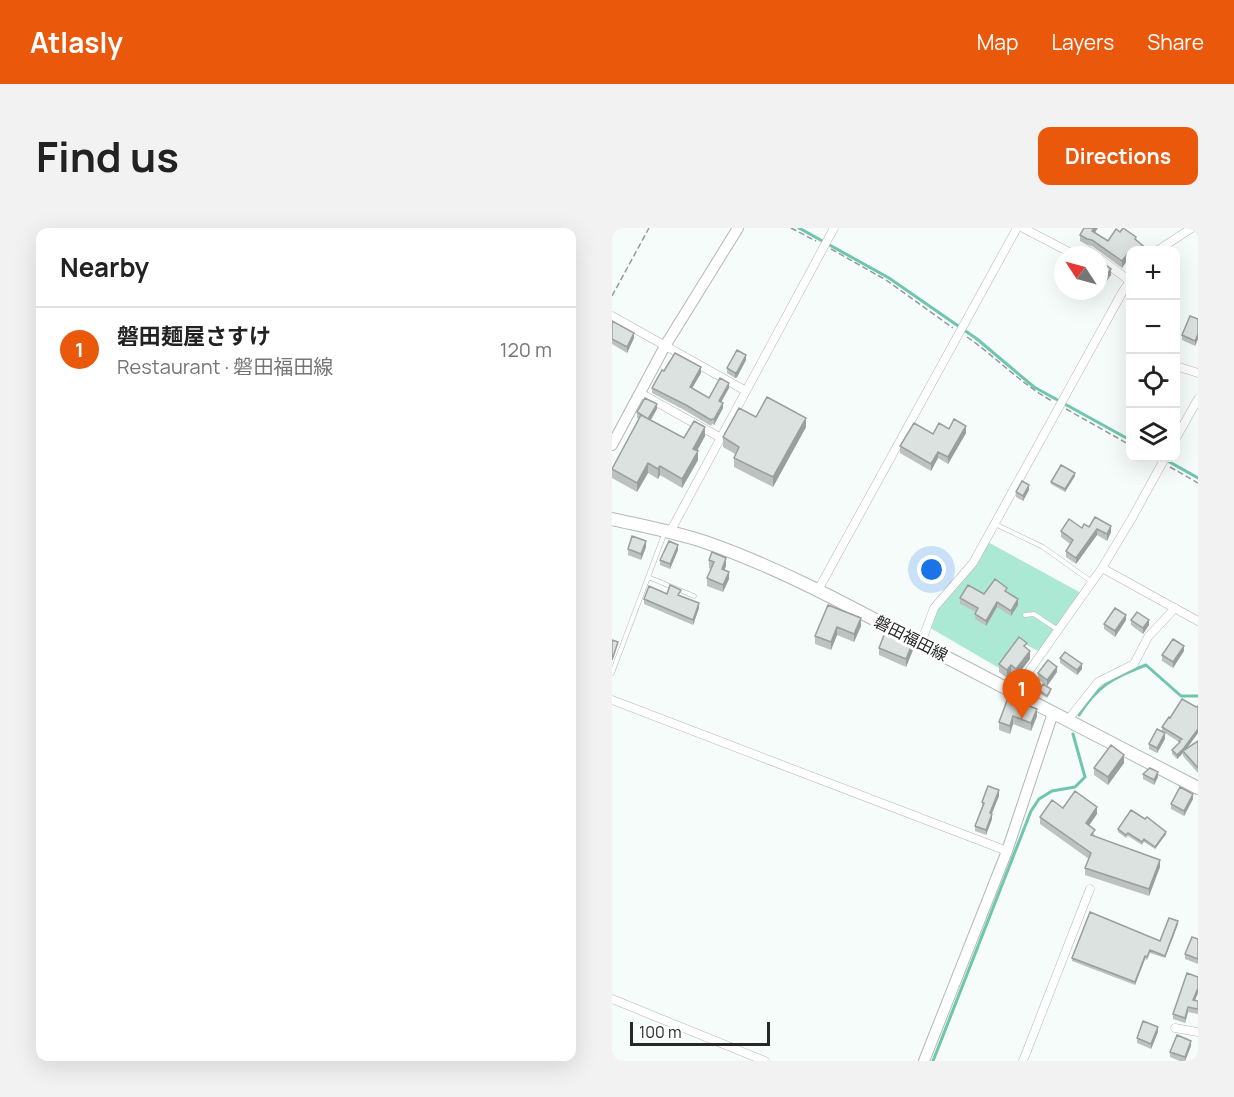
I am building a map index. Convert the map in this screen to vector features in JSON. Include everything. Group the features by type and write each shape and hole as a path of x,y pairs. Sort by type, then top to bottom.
{"main road":[{"name":"磐田福田線","path":"612,519 704,542 773,569 1015,691 1198,788"}],"street":[{"path":"612,445 665,346 738,228"},
{"path":"668,532 834,228"},
{"path":"818,590 1017,228"},
{"path":"1023,228 1058,246"},
{"path":"1164,246 1192,228"},
{"path":"1108,265 1126,278"},
{"path":"921,644 934,608 973,563 1126,287"},
{"path":"612,316 746,391"},
{"path":"1180,367 1198,373"},
{"path":"640,393 721,438"},
{"path":"1180,431 1198,399"},
{"path":"1015,691 1102,568 1162,462"},
{"path":"1102,568 1198,621"},
{"path":"1068,720 1098,682 1134,664 1148,638 1175,608"},
{"path":"612,700 1007,851"},
{"path":"924,1061 1007,851 1053,713"},
{"path":"1023,1061 1090,889"},
{"path":"612,999 765,1061"},
{"path":"1175,1028 1198,1032"}],"lane":[{"path":"995,525 1043,547 1092,582"},
{"path":"612,673 648,577 668,532"},
{"path":"648,577 694,596"},
{"path":"1025,615 1034,614 1058,630"}],"path":[{"path":"612,296 649,228"},
{"path":"791,228 826,243 886,280 962,329 1032,390 1062,402 1126,442"},
{"path":"1166,462 1198,483"}],"green space":[{"path":"986,541 1083,594 1038,651 1021,642 999,668 927,626 939,603"}],"building":[{"path":"1084,228 1094,228 1092,231 1108,241 1116,229 1120,232 1123,228 1136,237 1135,239 1143,246 1126,246 1126,256 1122,261 1108,251 1108,246 1101,246 1080,235"},
{"path":"1190,316 1198,319 1198,334 1195,341 1182,335"},
{"path":"612,321 634,333 627,347 612,339"},
{"path":"737,350 746,355 735,373 727,368"},
{"path":"675,353 701,367 690,387 709,398 720,378 729,383 719,401 723,403 714,419 711,420 652,388"},
{"path":"767,397 806,418 773,477 734,458 739,447 723,437 739,408 756,417"},
{"path":"645,398 657,404 648,419 637,412"},
{"path":"641,415 684,438 694,421 705,427 693,449 698,451 682,479 660,466 658,469 648,463 637,483 612,469"},
{"path":"954,419 966,426 948,457 938,452 931,464 900,446 914,423 933,434 939,423 949,429"},
{"path":"1061,465 1075,473 1065,489 1051,482"},
{"path":"1022,481 1029,485 1023,496 1016,492"},
{"path":"1095,517 1111,526 1107,534 1097,529 1076,558 1066,551 1073,540 1061,531 1069,519 1082,528 1084,524 1089,527"},
{"path":"632,536 646,541 641,554 628,549"},
{"path":"669,541 678,545 670,564 660,560"},
{"path":"712,552 726,558 722,569 729,572 723,585 707,578 714,562 709,560"},
{"path":"995,579 1007,588 1005,591 1018,599 1011,611 997,602 986,621 975,614 978,608 960,598 968,585 984,594"},
{"path":"670,585 681,590 678,595 699,603 693,620 644,599 649,586 667,594"},
{"path":"828,605 861,618 854,634 837,627 831,642 815,636"},
{"path":"1115,608 1126,615 1115,631 1104,624"},
{"path":"1137,612 1149,620 1143,628 1131,620"},
{"path":"886,630 913,642 906,659 879,648"},
{"path":"1019,637 1027,643 1024,646 1030,651 1016,669 1011,665 1007,670 999,664"},
{"path":"1173,639 1184,646 1173,662 1162,655"},
{"path":"612,640 618,642 612,660"},
{"path":"1065,652 1082,664 1077,670 1060,658"},
{"path":"1048,660 1057,667 1047,680 1038,673"},
{"path":"1043,684 1051,689 1047,696 1039,690"},
{"path":"1008,698 1037,709 1031,723 1013,716 1010,726 999,722"},
{"path":"1182,699 1198,706 1198,729 1177,755 1172,750 1182,739 1162,727"},
{"path":"1157,729 1165,733 1157,748 1149,744"},
{"path":"1198,741 1198,768 1183,751"},
{"path":"1111,745 1124,755 1108,777 1094,768"},
{"path":"1150,768 1158,772 1154,780 1143,774"},
{"path":"988,786 999,790 986,830 975,826"},
{"path":"1180,787 1193,794 1184,811 1171,804"},
{"path":"1075,791 1097,807 1086,823 1095,830 1091,835 1160,860 1149,889 1085,868 1091,853 1040,817 1052,800 1063,808"},
{"path":"1131,810 1145,819 1147,817 1166,832 1155,847 1144,839 1142,842 1118,829"},
{"path":"1090,912 1160,941 1169,918 1178,921 1165,956 1150,950 1147,957 1145,956 1135,982 1072,958"},
{"path":"1192,937 1198,939 1198,959 1185,954"},
{"path":"1187,973 1198,977 1198,988 1193,1000 1198,1001 1198,1009 1188,1007 1185,1018 1173,1014"},
{"path":"1143,1021 1158,1027 1151,1044 1137,1038"},
{"path":"1177,1035 1191,1041 1185,1057 1170,1052"}],"waterway":[{"path":"799,228 889,278 977,339 1034,387 1126,438"},
{"path":"1170,462 1198,478"},
{"path":"1079,715 1093,696 1108,683 1146,665 1181,696 1198,696"},
{"path":"933,1061 1031,811 1039,799 1052,791 1075,787 1085,777 1073,734"}],"place":[{"name":"磐田麺屋さすけ","path":"1022,719"}]}
